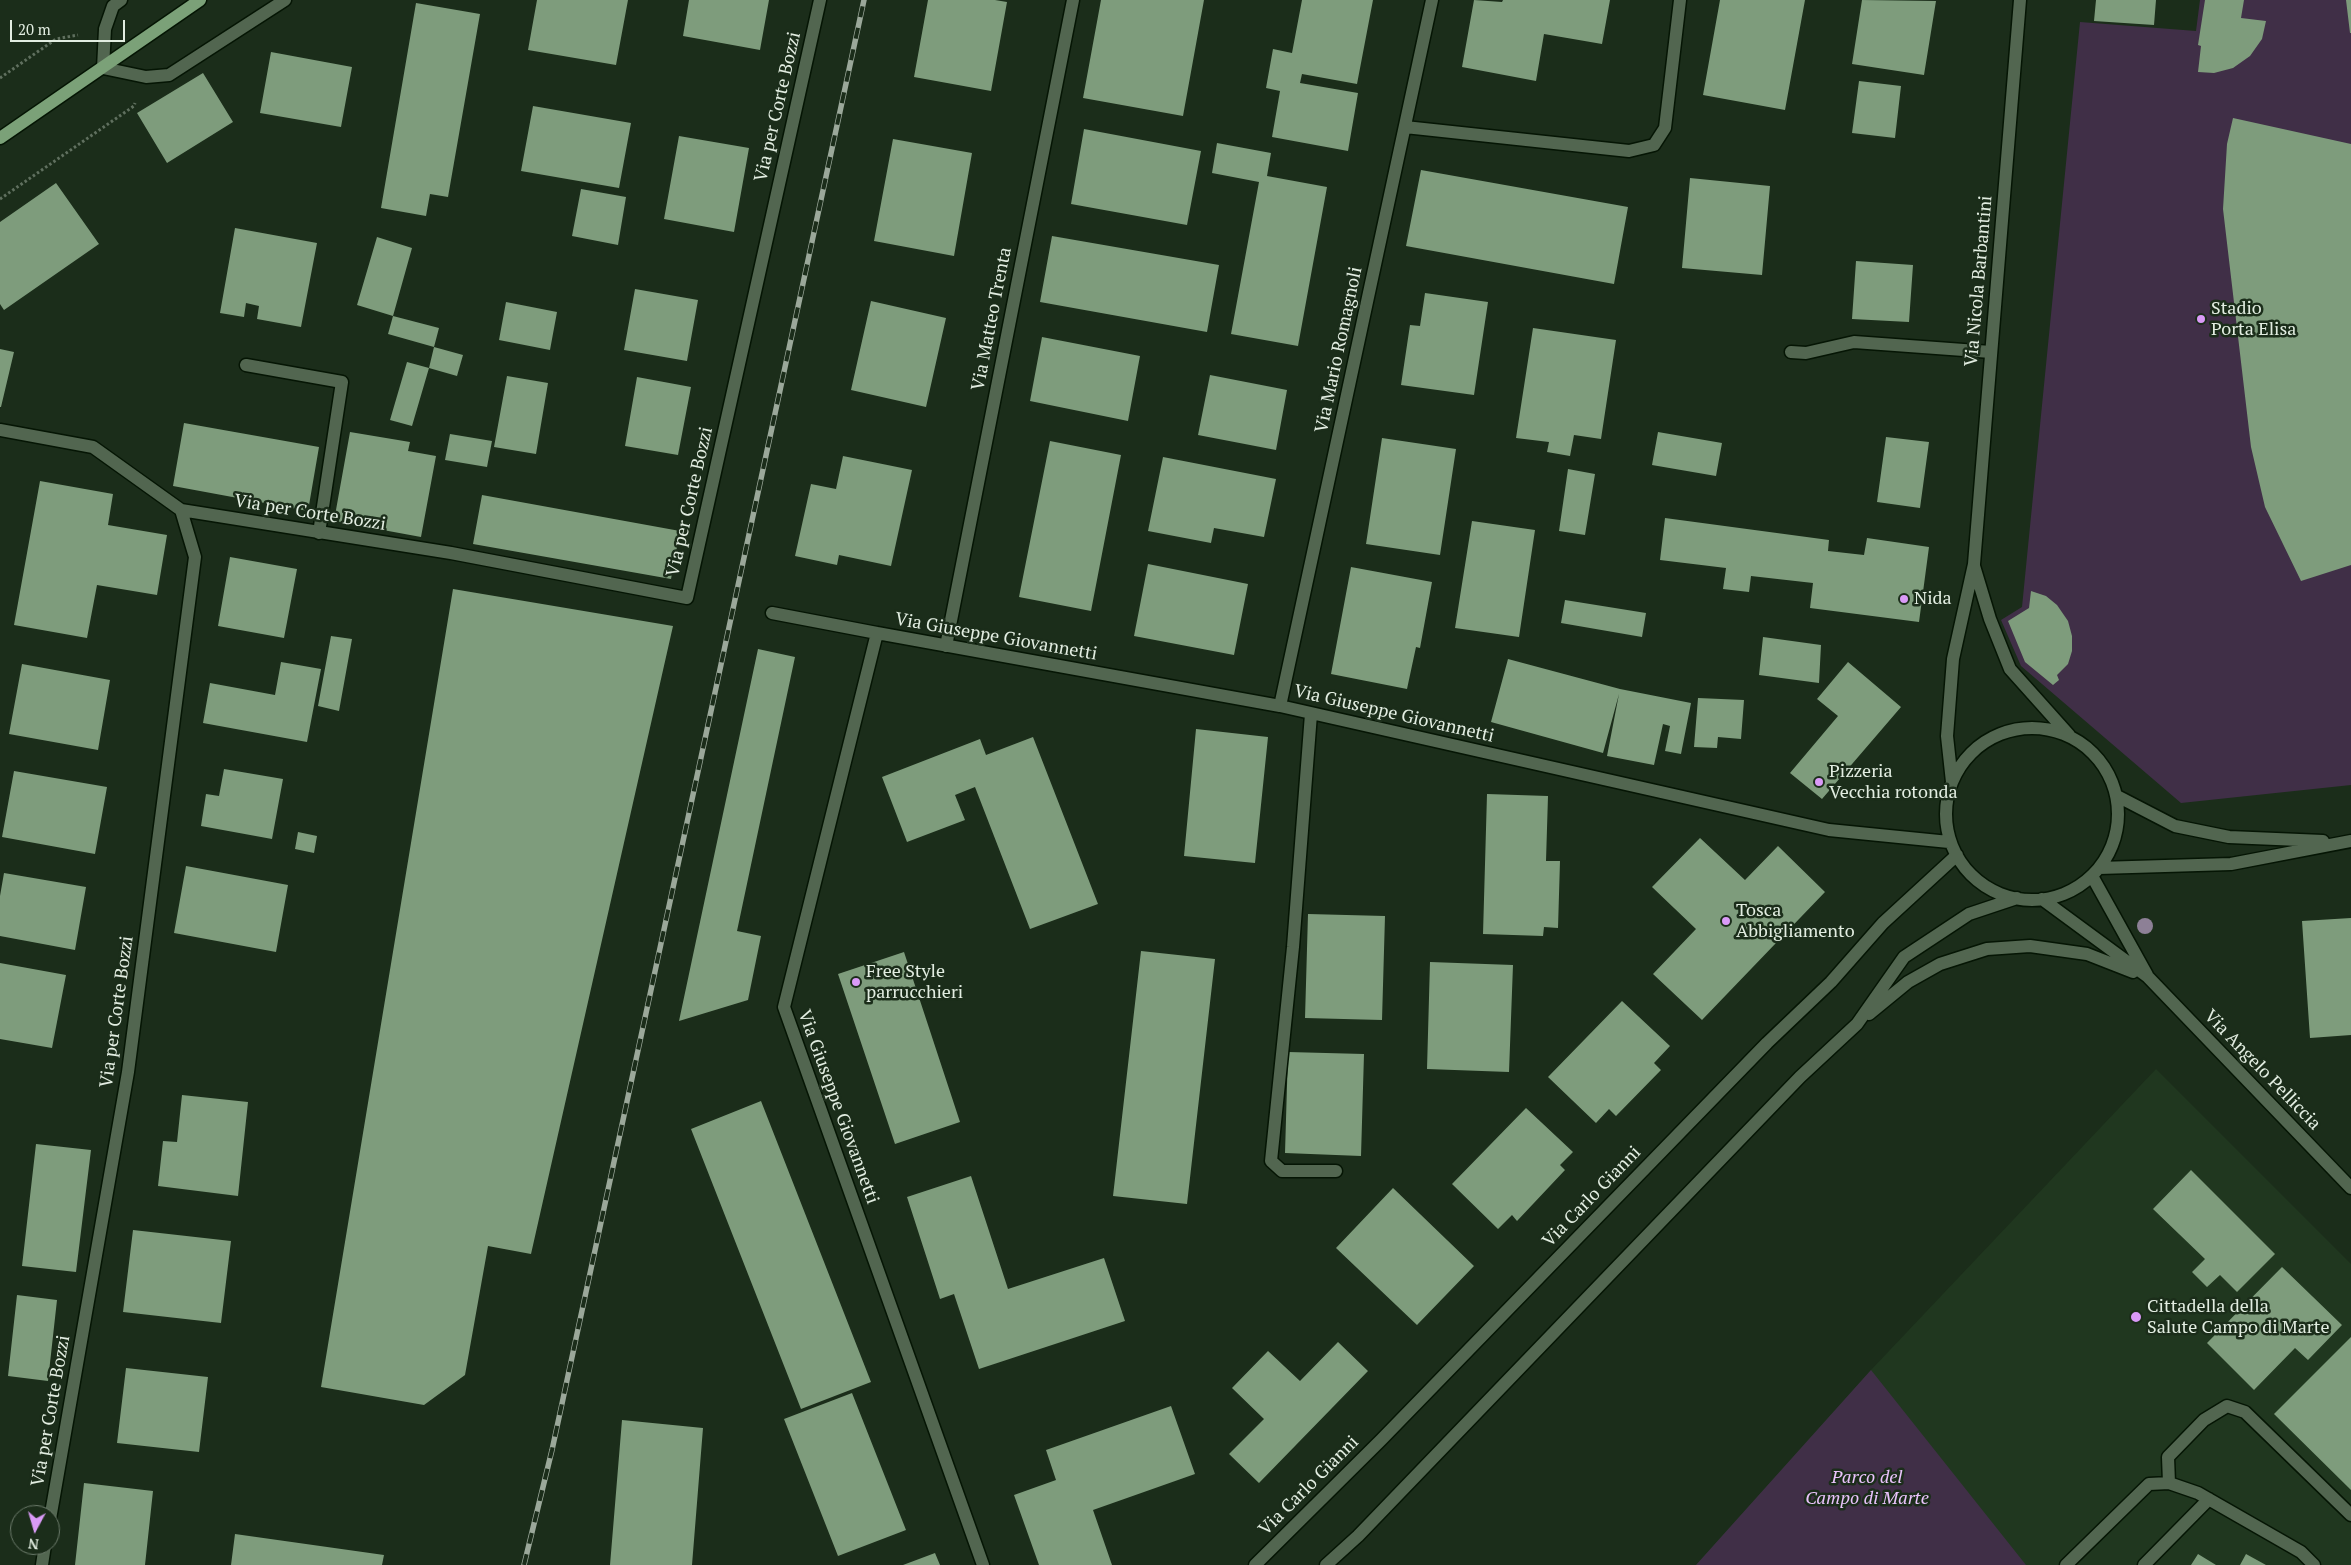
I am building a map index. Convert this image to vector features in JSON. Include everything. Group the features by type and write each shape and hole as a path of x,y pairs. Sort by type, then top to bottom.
{"main road":[{"path":"0,138 200,0"}],"street":[{"path":"121,0 113,6 105,29 103,68 146,77 169,75 285,0"},
{"name":"Via per Corte Bozzi","path":"0,430 93,447 181,510 451,553 687,598 820,0"},
{"name":"Via Matteo Trenta","path":"946,646 1073,0"},
{"name":"Via Mario Romagnoli","path":"1280,706 1432,0"},
{"path":"1404,127 1628,151 1654,145 1665,128 1680,0"},
{"name":"Via Nicola Barbantini","path":"1952,782 1947,736 1953,659 1974,564 2020,0"},
{"path":"1790,352 1806,353 1854,342 1991,352"},
{"path":"246,365 342,382 319,533"},
{"name":"Via per Corte Bozzi","path":"52,1505 128,1072 195,557 181,510"},
{"name":"Via Nicola Barbantini","path":"1974,564 1990,619 2010,669 2068,735"},
{"name":"Via Giuseppe Giovannetti","path":"772,613 1280,706 1829,830 1949,842"},
{"name":"Via Giuseppe Giovannetti","path":"877,633 784,1007 983,1565"},
{"path":"1311,714 1293,947 1271,1161 1282,1171 1336,1171"},
{"path":"2041,728 2068,735 2091,750 2108,772 2117,796 2119,822 2112,847 2096,872 2069,892 2042,899 2017,898 1998,893 1982,884 1968,871 1949,842 1946,816 1947,798 1952,782 1966,757 1988,740 2014,729 2041,728"},
{"path":"2117,796 2174,826 2229,837 2347,842"},
{"path":"2096,872 2231,864 2347,842"},
{"name":"Via Carlo Gianni","path":"1255,1565 1381,1440 1760,1050 1831,982 1883,923 1957,856"},
{"name":"Via Angelo Pelliccia","path":"2096,872 2148,977"},
{"path":"1857,1024 1904,957 1969,914 2017,898"},
{"name":"Via Angelo Pelliccia","path":"2042,899 2148,977 2351,1188"},
{"path":"1326,1565 1358,1536 1800,1077 1857,1024 1908,982 1940,964 1987,949 2030,946 2087,954 2148,977"},
{"path":"2169,1483 2168,1456 2204,1420 2227,1406 2245,1412 2351,1515"},
{"path":"2066,1565 2149,1484 2169,1483 2198,1492 2301,1552 2314,1565"},
{"path":"2144,1565 2209,1499"},
{"path":"1338,1565 1358,1536"}],"shaded area":[{"name":"Cittadella della Salute Campo di Marte","path":"2156,1069 2351,1264 2351,1565 1696,1565 1871,1370"}],"green space":[{"name":"Stadio Porta Elisa","path":"2200,0 2351,0 2351,785 2181,803 2021,666 2001,620 2022,607 2080,22 2196,31"},
{"name":"Parco del Campo di Marte","path":"1871,1370 2026,1565 1696,1565"}],"building":[{"path":"537,0 628,0 616,65 528,50"},
{"path":"689,0 769,0 760,50 683,36"},
{"path":"928,0 995,0 1007,2 991,91 914,77"},
{"path":"1101,0 1204,0 1183,116 1083,98"},
{"path":"1302,0 1373,0 1357,84 1302,74 1300,83 1358,93 1348,151 1272,137 1280,91 1266,88 1273,49 1292,53"},
{"path":"1474,0 1502,2 1503,0 1610,0 1602,44 1544,34 1536,81 1462,67"},
{"path":"1720,0 1805,0 1785,110 1703,95"},
{"path":"1862,0 1936,1 1924,75 1852,64"},
{"path":"2096,0 2156,0 2154,25 2094,21"},
{"path":"2205,0 2244,0 2241,18 2266,21 2262,39 2250,56 2233,68 2214,73 2198,72 2201,46 2198,45"},
{"path":"2346,0 2351,0 2351,33 2350,33"},
{"path":"416,3 480,14 448,197 430,194 426,216 381,208"},
{"path":"271,52 352,67 341,127 260,113"},
{"path":"203,73 233,122 167,163 137,113"},
{"path":"1859,81 1901,86 1895,138 1852,133"},
{"path":"533,106 631,123 619,188 521,171"},
{"path":"2233,118 2351,144 2351,565 2301,581 2265,507 2251,447 2223,209 2227,144"},
{"path":"1084,129 1201,151 1187,225 1071,204"},
{"path":"679,136 749,148 734,232 664,219"},
{"path":"893,139 972,153 954,256 874,241"},
{"path":"1217,143 1271,153 1267,176 1327,187 1298,346 1231,334 1259,182 1212,173"},
{"path":"1421,170 1628,207 1614,284 1406,246"},
{"path":"1690,178 1770,186 1762,275 1682,268"},
{"path":"56,183 99,244 4,310 0,304 0,222"},
{"path":"581,189 626,197 618,245 572,236"},
{"path":"235,228 317,243 301,327 257,319 259,306 246,303 244,317 220,313"},
{"path":"1052,236 1219,265 1207,332 1040,302"},
{"path":"377,237 412,248 393,316 357,305"},
{"path":"1856,261 1913,265 1909,322 1852,319"},
{"path":"635,289 698,300 687,361 624,350"},
{"path":"1425,293 1488,302 1474,395 1401,385 1410,325 1420,326"},
{"path":"871,301 946,318 926,407 851,390"},
{"path":"506,302 557,312 550,350 499,340"},
{"path":"393,316 439,328 434,347 388,334"},
{"path":"1533,328 1616,340 1601,439 1574,435 1570,456 1547,452 1549,442 1516,438"},
{"path":"1042,337 1140,356 1128,421 1030,401"},
{"path":"434,347 463,355 457,376 429,368"},
{"path":"0,349 14,352 1,407 0,407"},
{"path":"407,362 429,368 412,426 390,420"},
{"path":"1210,375 1287,390 1276,450 1198,435"},
{"path":"507,376 548,383 536,454 494,447"},
{"path":"637,377 691,387 678,455 625,446"},
{"path":"184,423 319,447 308,511 173,486"},
{"path":"350,432 410,442 408,451 436,456 421,537 334,521"},
{"path":"1658,432 1722,443 1716,476 1652,465"},
{"path":"450,434 492,441 487,467 445,460"},
{"path":"1886,437 1929,442 1920,508 1877,502"},
{"path":"1382,438 1456,449 1440,555 1366,544"},
{"path":"1050,441 1121,455 1091,611 1019,597"},
{"path":"843,456 912,470 891,566 839,555 837,565 795,556 811,484 836,489"},
{"path":"1163,457 1276,479 1264,537 1214,528 1211,543 1148,531"},
{"path":"1568,469 1595,474 1585,535 1559,531"},
{"path":"40,481 113,494 108,525 167,535 157,595 97,585 87,638 14,625"},
{"path":"482,495 680,531 671,579 473,544"},
{"path":"1665,518 1829,540 1828,551 1864,555 1867,538 1929,547 1919,622 1810,608 1813,583 1751,576 1749,592 1723,589 1726,568 1660,560"},
{"path":"1472,521 1535,530 1519,637 1455,628"},
{"path":"230,557 297,569 284,638 218,626"},
{"path":"1148,564 1248,584 1234,655 1134,636"},
{"path":"1351,567 1432,582 1420,648 1416,647 1407,689 1331,674"},
{"path":"453,589 673,626 531,1254 488,1246 465,1375 424,1405 321,1387"},
{"path":"2031,591 2046,596 2057,605 2068,621 2072,636 2072,651 2068,664 2057,675 2059,680 2053,685 2025,662 2008,621 2029,608"},
{"path":"1565,600 1646,613 1642,637 1561,623"},
{"path":"331,636 352,639 339,711 318,706"},
{"path":"1763,637 1821,645 1819,683 1759,675"},
{"path":"758,649 795,657 737,931 761,936 748,1000 679,1021"},
{"path":"1508,659 1620,689 1691,703 1681,754 1665,751 1670,726 1663,724 1654,765 1607,756 1619,694 1603,753 1491,722"},
{"path":"281,662 321,669 307,742 203,723 210,683 275,695"},
{"path":"1848,662 1901,707 1822,799 1790,773 1838,716 1817,699"},
{"path":"22,664 110,680 98,750 9,734"},
{"path":"1698,698 1744,700 1741,739 1718,737 1717,748 1694,747"},
{"path":"1196,729 1268,737 1255,863 1184,856"},
{"path":"1033,737 1098,904 1030,929 975,787 955,795 965,820 907,842 882,777 980,739 986,755"},
{"path":"224,769 283,779 272,839 201,826 206,794 219,796"},
{"path":"14,771 107,787 95,854 2,837"},
{"path":"1487,794 1548,796 1546,861 1560,861 1558,928 1544,927 1543,936 1483,934"},
{"path":"298,832 317,836 314,853 295,849"},
{"path":"1700,838 1745,880 1778,846 1825,892 1702,1020 1653,974 1696,929 1652,887"},
{"path":"186,866 288,885 276,952 174,933"},
{"path":"4,873 86,887 75,950 0,936 0,896"},
{"path":"1308,914 1385,916 1382,1020 1305,1018"},
{"path":"2351,918 2351,1035 2310,1038 2302,921"},
{"path":"1141,951 1215,959 1187,1204 1113,1196"},
{"path":"904,952 960,1122 895,1144 838,974"},
{"path":"1430,962 1513,965 1509,1072 1427,1069"},
{"path":"0,963 66,975 52,1048 0,1039"},
{"path":"1622,1001 1670,1046 1654,1063 1661,1070 1616,1116 1609,1109 1596,1123 1548,1077"},
{"path":"1288,1052 1364,1054 1361,1156 1285,1153"},
{"path":"182,1095 248,1102 238,1196 158,1186 163,1141 177,1142"},
{"path":"761,1101 871,1382 801,1409 691,1129"},
{"path":"1526,1108 1573,1152 1560,1165 1565,1170 1517,1221 1512,1215 1498,1229 1452,1184"},
{"path":"36,1144 91,1150 76,1272 22,1266"},
{"path":"2191,1170 2275,1254 2237,1292 2220,1275 2207,1287 2192,1272 2205,1259 2153,1209"},
{"path":"971,1176 1008,1289 1104,1258 1125,1321 979,1369 954,1294 940,1299 907,1197"},
{"path":"1393,1188 1474,1266 1417,1325 1336,1248"},
{"path":"133,1230 231,1241 221,1323 123,1312"},
{"path":"2282,1267 2342,1325 2308,1360 2295,1348 2254,1390 2207,1343"},
{"path":"17,1295 57,1300 48,1381 8,1376"},
{"path":"2351,1337 2351,1490 2274,1414"},
{"path":"1338,1342 1368,1371 1259,1483 1229,1454 1264,1419 1232,1388 1268,1351 1300,1381"},
{"path":"126,1368 208,1377 199,1452 117,1443"},
{"path":"852,1393 906,1530 838,1556 784,1419"},
{"path":"1171,1406 1195,1474 1093,1510 1112,1565 1039,1565 1014,1495 1056,1480 1046,1450"},
{"path":"622,1420 703,1428 692,1565 610,1565"},
{"path":"84,1483 153,1491 145,1565 75,1565"},
{"path":"235,1534 384,1555 382,1565 231,1565"},
{"path":"935,1553 940,1565 903,1565"},
{"path":"2198,1554 2216,1565 2191,1565"},
{"path":"2246,1554 2266,1565 2240,1565"}],"railway":[{"path":"524,1565 552,1450 864,0"}],"place":[{"name":"Stadio Porta Elisa","path":"2201,319"},
{"name":"Nida","path":"1904,599"},
{"name":"Pizzeria Vecchia rotonda","path":"1819,782"},
{"name":"Tosca Abbigliamento","path":"1726,921"},
{"name":"Free Style parrucchieri","path":"856,982"},
{"name":"Cittadella della Salute Campo di Marte","path":"2136,1317"}]}
